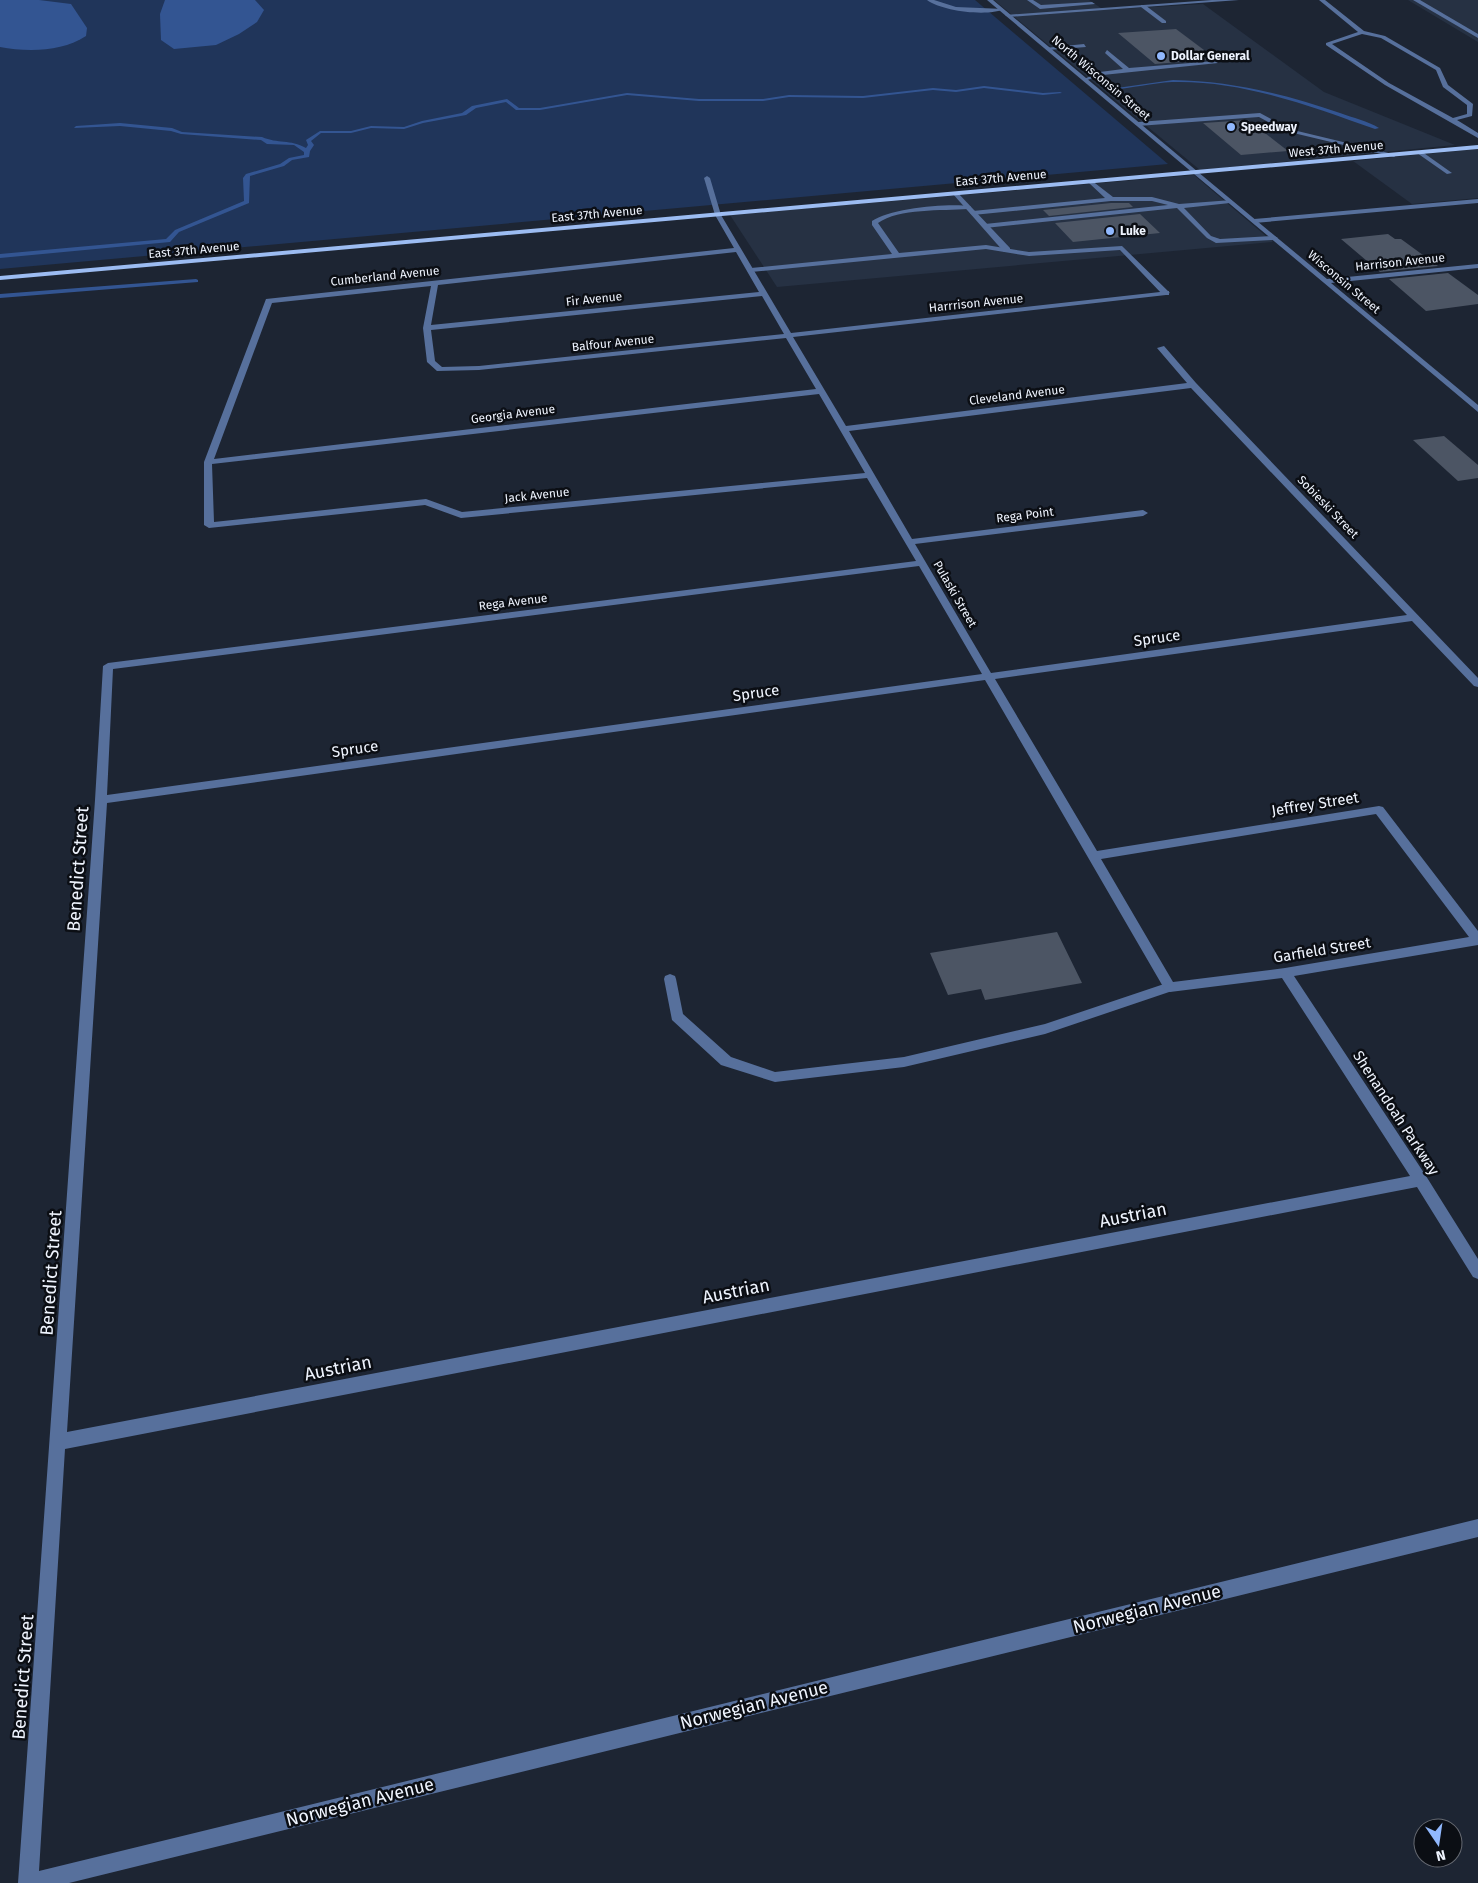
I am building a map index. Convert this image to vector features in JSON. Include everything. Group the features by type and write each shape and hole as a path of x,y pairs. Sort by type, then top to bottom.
{"main road":[{"name":"West 37th Avenue","path":"1196,173 1478,147"},
{"name":"East 37th Avenue","path":"0,278 1196,173"}],"street":[{"path":"930,0 940,6 961,10 1001,9"},
{"name":"North Wisconsin Street","path":"990,0 1196,173"},
{"path":"1030,0 1040,8 1092,4"},
{"path":"1086,0 1098,9"},
{"path":"1008,15 1236,0"},
{"path":"1322,0 1362,32 1383,37 1438,69 1445,86 1470,104 1470,114 1454,119"},
{"path":"1416,0 1478,36"},
{"path":"1143,6 1164,22"},
{"path":"1362,32 1328,44 1373,75 1424,105 1454,119 1478,136"},
{"path":"1048,48 1084,46"},
{"path":"1107,52 1128,70"},
{"path":"1086,80 1102,73 1215,63"},
{"path":"1138,124 1260,115 1287,130 1394,154"},
{"path":"1420,152 1449,173"},
{"name":"Wisconsin Street","path":"1196,173 1478,409"},
{"name":"Pulaski Street","path":"707,178 718,214 750,270 1170,987"},
{"path":"1091,182 1111,199"},
{"path":"955,193 1007,250"},
{"path":"897,256 875,225 874,222 877,218 890,214 1111,199 1152,199 1178,206 1209,237 1219,241 1274,238"},
{"path":"985,226 1230,201"},
{"path":"1254,221 1478,201"},
{"path":"750,270 986,247 1007,250"},
{"name":"Harrrison Avenue","path":"788,335 1166,293 1122,248 1029,254 1007,250"},
{"name":"Cumberland Avenue","path":"209,525 208,462 269,301 739,250"},
{"name":"Harrison Avenue","path":"1325,281 1478,266"},
{"path":"427,328 435,283"},
{"name":"Fir Avenue","path":"427,328 764,294"},
{"name":"Balfour Avenue","path":"427,328 431,362 440,370 478,368 788,335"},
{"name":"Sobieski Street","path":"1160,348 1478,684"},
{"name":"Cleveland Avenue","path":"844,429 1193,385"},
{"name":"Georgia Avenue","path":"208,462 821,391"},
{"name":"Jack Avenue","path":"209,525 426,502 461,515 870,475"},
{"name":"Rega Point","path":"910,542 1143,513"},
{"name":"Rega Avenue","path":"108,666 922,563"},
{"name":"Spruce","path":"101,800 1416,617"},
{"name":"Benedict Street","path":"29,1883 101,800 108,666"},
{"name":"Jeffrey Street","path":"1093,856 1379,810 1478,940"},
{"name":"Garfield Street","path":"670,979 677,1016 726,1062 775,1077 922,1057 1045,1029 1170,987 1285,973 1478,940"},
{"name":"Shenandoah Parkway","path":"1285,973 1421,1180 1478,1272"},
{"name":"Austrian","path":"58,1442 1421,1180"},
{"name":"Norwegian Avenue","path":"29,1883 1478,1528"}],"shaded area":[{"path":"0,0 975,0 1168,164 0,269"},
{"path":"0,0 39,0 71,4 87,28 86,36 55,48 21,50 0,47"},
{"path":"165,0 255,0 264,10 257,22 239,34 216,45 174,49 161,40 160,14"},
{"path":"994,0 1089,0 1104,10 1203,4 1324,92 1455,145 1200,170"},
{"path":"1408,0 1478,0 1478,42"},
{"path":"1478,149 1478,198 1412,204 1353,161"},
{"path":"1194,175 1273,242 777,287 730,215"}],"building":[{"path":"1176,29 1216,59 1155,64 1118,33"},
{"path":"1248,120 1288,151 1241,155 1203,123"},
{"name":"Luke","path":"1129,203 1133,207 1049,216 1043,210"},
{"name":"Luke","path":"1140,214 1160,233 1073,242 1055,223"},
{"path":"1388,234 1395,239 1401,239 1438,266 1380,272 1341,239"},
{"path":"1448,273 1478,295 1478,304 1426,311 1389,279"},
{"path":"1444,436 1478,465 1478,478 1458,481 1413,440"},
{"path":"1057,932 1082,983 985,1000 981,989 948,995 930,953"}],"waterway":[{"path":"1112,89 1173,81 1225,85 1251,89 1302,102 1377,128"},
{"path":"307,151 311,145 308,141 320,132 351,132 371,127 404,128 422,122 464,114 474,107 507,100 518,109 540,109 627,94 699,100 763,100 789,96 863,97 933,89 956,91 984,87 1043,94 1060,93"},
{"path":"76,127 120,125 167,129 181,133 262,139 267,142 295,144 307,151"},
{"path":"0,256 168,241 177,231 247,202 246,178 248,175 282,165 291,159 307,156 307,151"},
{"path":"0,296 196,281"}],"place":[{"name":"Dollar General","path":"1161,56"},
{"name":"Speedway","path":"1231,127"},
{"name":"Luke","path":"1110,231"}]}
